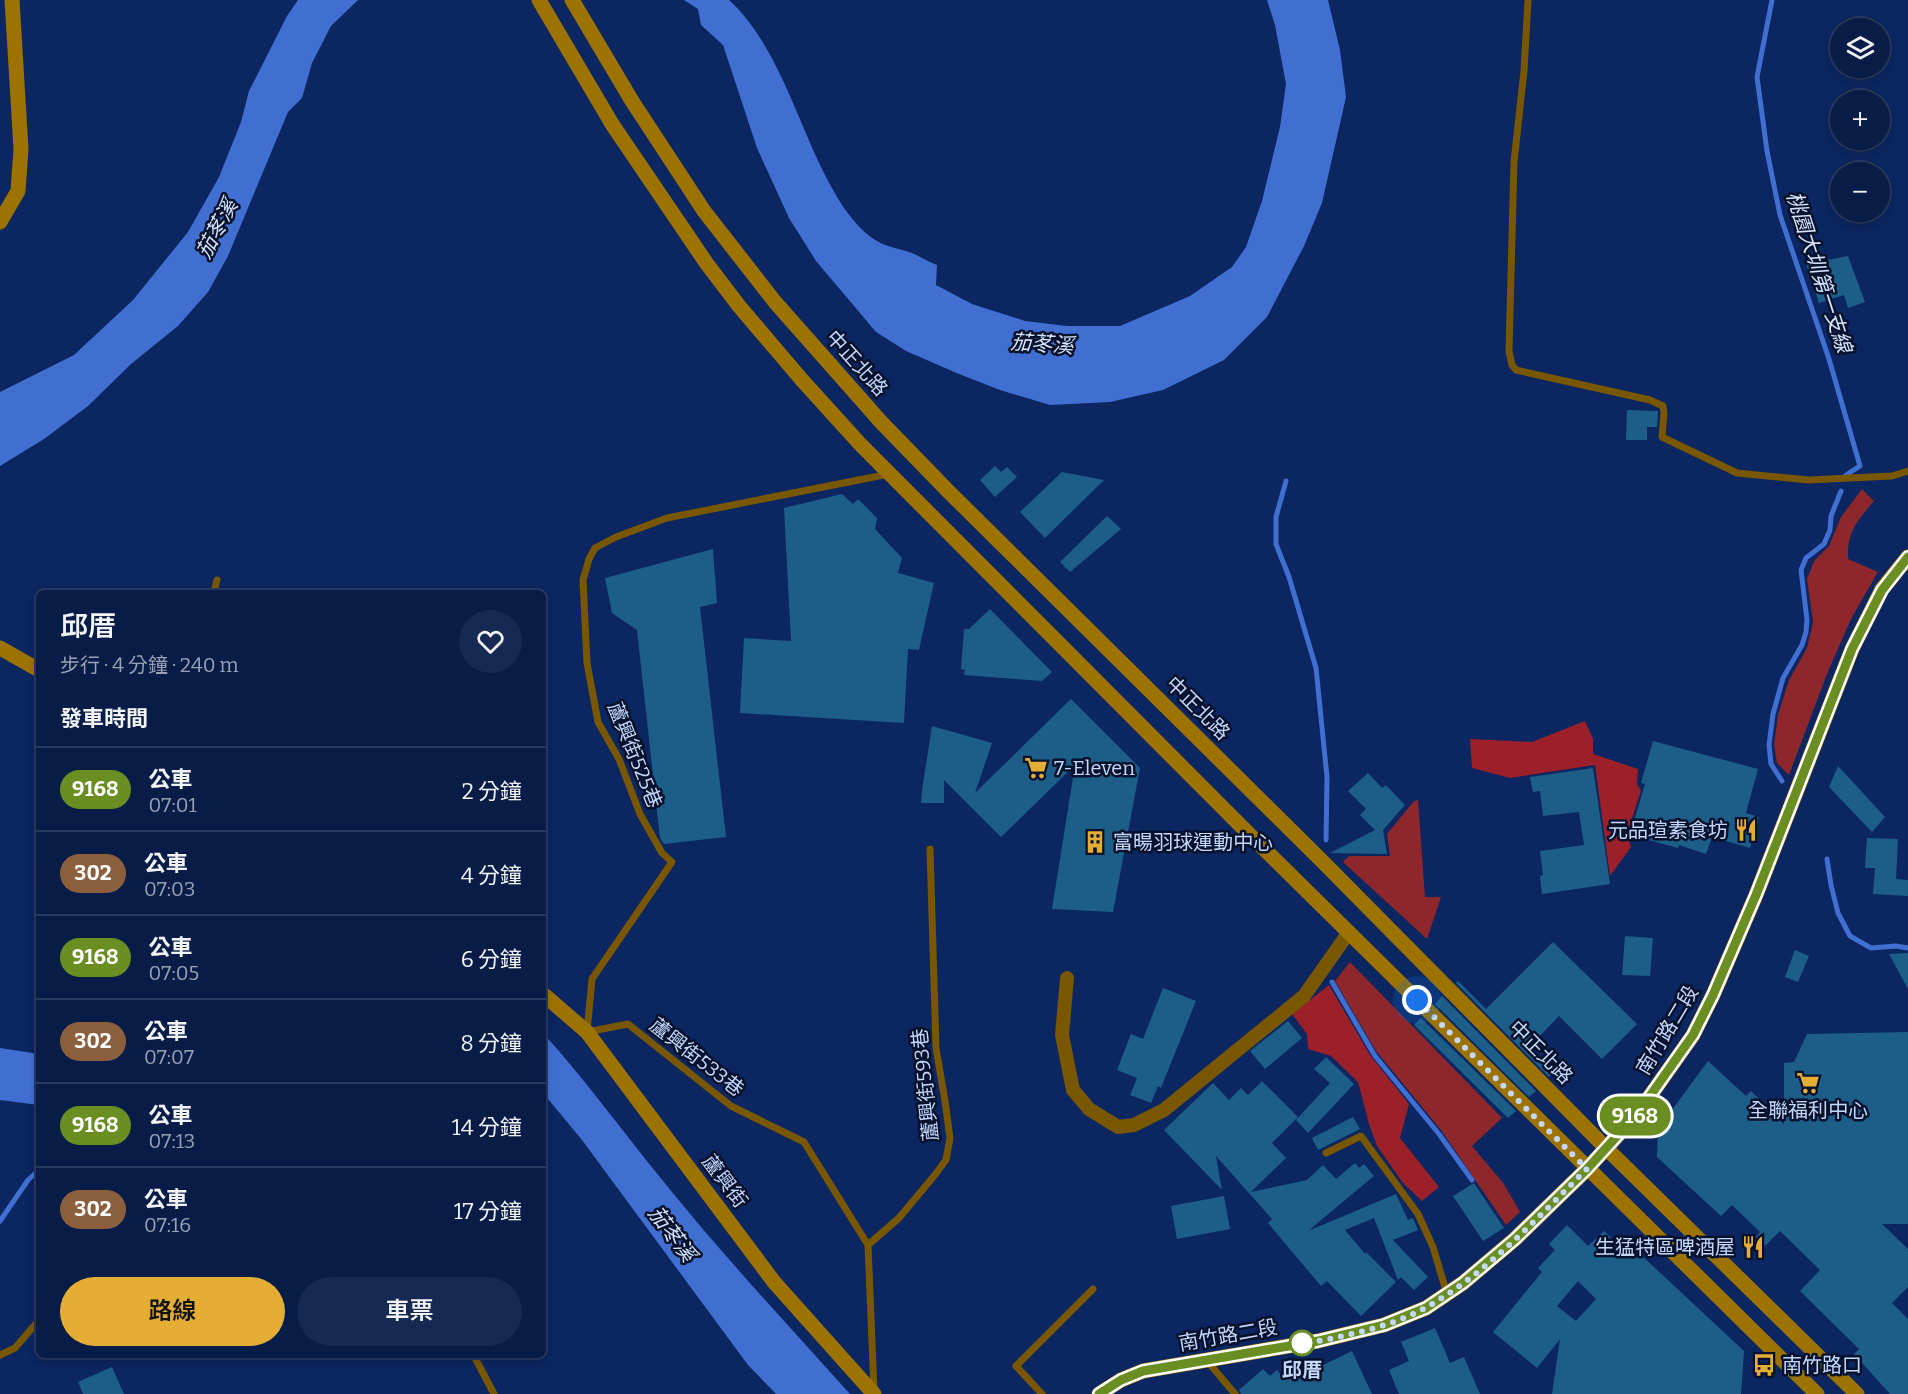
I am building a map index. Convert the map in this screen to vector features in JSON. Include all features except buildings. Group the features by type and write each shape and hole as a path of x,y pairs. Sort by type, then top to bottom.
{"street":[{"path":"0,222 18,191 21,149 12,0"},
{"path":"539,0 612,124 707,264 795,372 889,474 1587,1169 1817,1394"},
{"name":"中正北路","path":"572,0 632,101 704,211 768,293 881,422 1321,860 1606,1148 1857,1394"},
{"name":"南竹路二段","path":"1099,1394 1121,1380 1143,1371 1318,1341 1384,1325 1426,1308 1463,1283 1515,1239 1587,1169 1638,1113 1693,1035 1713,995 1756,895 1852,649 1882,590 1908,557"},
{"path":"0,648 36,668"},
{"path":"1067,978 1062,1035 1073,1090 1089,1109 1118,1127 1134,1125 1164,1110 1304,996 1349,932"},
{"name":"蘆興街","path":"546,997 587,1032 774,1282 874,1394"}],"lane":[{"path":"1528,0 1524,71 1514,162 1509,351 1516,370 1650,400 1663,406 1662,437 1737,473 1808,480 1892,476 1908,471"},
{"name":"蘆興街525巷","path":"587,1032 592,979 672,862 662,853 640,814 619,759 598,722 587,663 583,580 589,559 596,548 616,537 667,518 889,474"},
{"path":"214,590 217,580"},
{"name":"蘆興街593巷","path":"868,1245 899,1218 934,1176 946,1160 950,1138 936,1048 930,849"},
{"name":"蘆興街533巷","path":"587,1032 628,1024 730,1106 804,1142 868,1245"},
{"path":"1326,1153 1361,1136 1419,1214 1433,1247 1447,1294"},
{"path":"868,1245 874,1394"},
{"path":"1042,1394 1016,1366 1093,1289"},
{"path":"0,1355 15,1348 36,1324"},
{"path":"474,1358 495,1394"},
{"path":"1206,1360 1235,1394"}],"shaded area":[{"path":"1862,489 1874,501 1854,527 1849,541 1848,559 1878,572 1851,619 1827,674 1789,775 1777,763 1774,744 1778,715 1789,680 1807,648 1813,622 1807,579 1814,561 1829,546 1841,517"},
{"path":"1585,721 1593,739 1593,754 1638,769 1637,784 1641,791 1627,834 1631,847 1610,876 1595,765 1510,778 1472,768 1470,739 1532,742"},
{"path":"1418,800 1425,897 1441,897 1427,939 1343,862 1349,856 1390,856 1387,834 1414,801"},
{"path":"1350,962 1502,1118 1472,1146 1504,1184 1520,1212 1506,1225 1441,1130 1376,1051 1335,981"},
{"path":"1329,985 1370,1055 1409,1104 1400,1138 1439,1187 1422,1201 1403,1183 1377,1146 1358,1082 1331,1056 1308,1049 1307,1034 1292,1014"}],"water":[{"name":"茄苳溪","path":"298,0 358,0 331,26 312,63 302,98 288,112 228,256 208,292 178,326 131,364 88,406 44,439 0,466 0,392 74,355 133,300 188,232 219,177 241,122 249,91 287,16"},
{"name":"茄苳溪","path":"684,0 729,0 745,17 771,57 830,185 859,227 878,242 912,253 937,265 936,285 972,304 1025,321 1067,326 1120,326 1190,296 1232,267 1246,247 1262,201 1280,127 1286,84 1275,25 1267,0 1328,0 1340,50 1346,97 1322,203 1304,246 1267,317 1224,360 1163,390 1110,402 1050,405 1000,390 906,351 876,332 816,261 789,218 757,148 723,45 701,25 698,9"},
{"name":"茄苳溪","path":"546,1036 694,1218 850,1394 776,1394 748,1365 582,1140 546,1097"},
{"path":"0,1048 36,1054 36,1105 0,1100"}],"waterway":[{"name":"桃園大圳第一支線","path":"1772,0 1757,77 1767,151 1780,215 1829,359 1860,466 1846,475"},
{"path":"1286,481 1276,517 1276,544 1289,577 1316,668 1327,777 1326,840"},
{"name":"桃園大圳第一支線","path":"1782,781 1771,764 1769,745 1773,714 1783,678 1802,645 1806,632 1807,620 1801,570 1806,558 1824,544 1830,530 1831,516 1841,491"},
{"name":"桃園大圳第一支線","path":"1827,859 1838,913 1850,936 1871,948 1896,946 1908,948"},
{"path":"1332,982 1375,1056 1439,1134 1472,1180"},
{"path":"0,1221 28,1180 36,1173"}],"bus line":[{"name":"9168","path":"1099,1394 1121,1380 1143,1371 1318,1341 1384,1325 1426,1308 1463,1283 1515,1239 1587,1169 1638,1113 1693,1035 1713,995 1756,895 1852,649 1882,590 1908,557"}],"place":[{"name":"7-Eleven","path":"1036,768"},
{"name":"元品瑄素食坊","path":"1746,830"},
{"name":"富暘羽球運動中心","path":"1095,842"},
{"name":"全聯福利中心","path":"1808,1083"},
{"name":"生猛特區啤酒屋","path":"1753,1247"},
{"name":"邱厝","path":"1302,1343"},
{"name":"南竹路口","path":"1764,1365"}],"route":[{"path":"1302,1343 1295,1345 1384,1325 1426,1308 1463,1283 1515,1239 1587,1169 1417,1000"}]}
